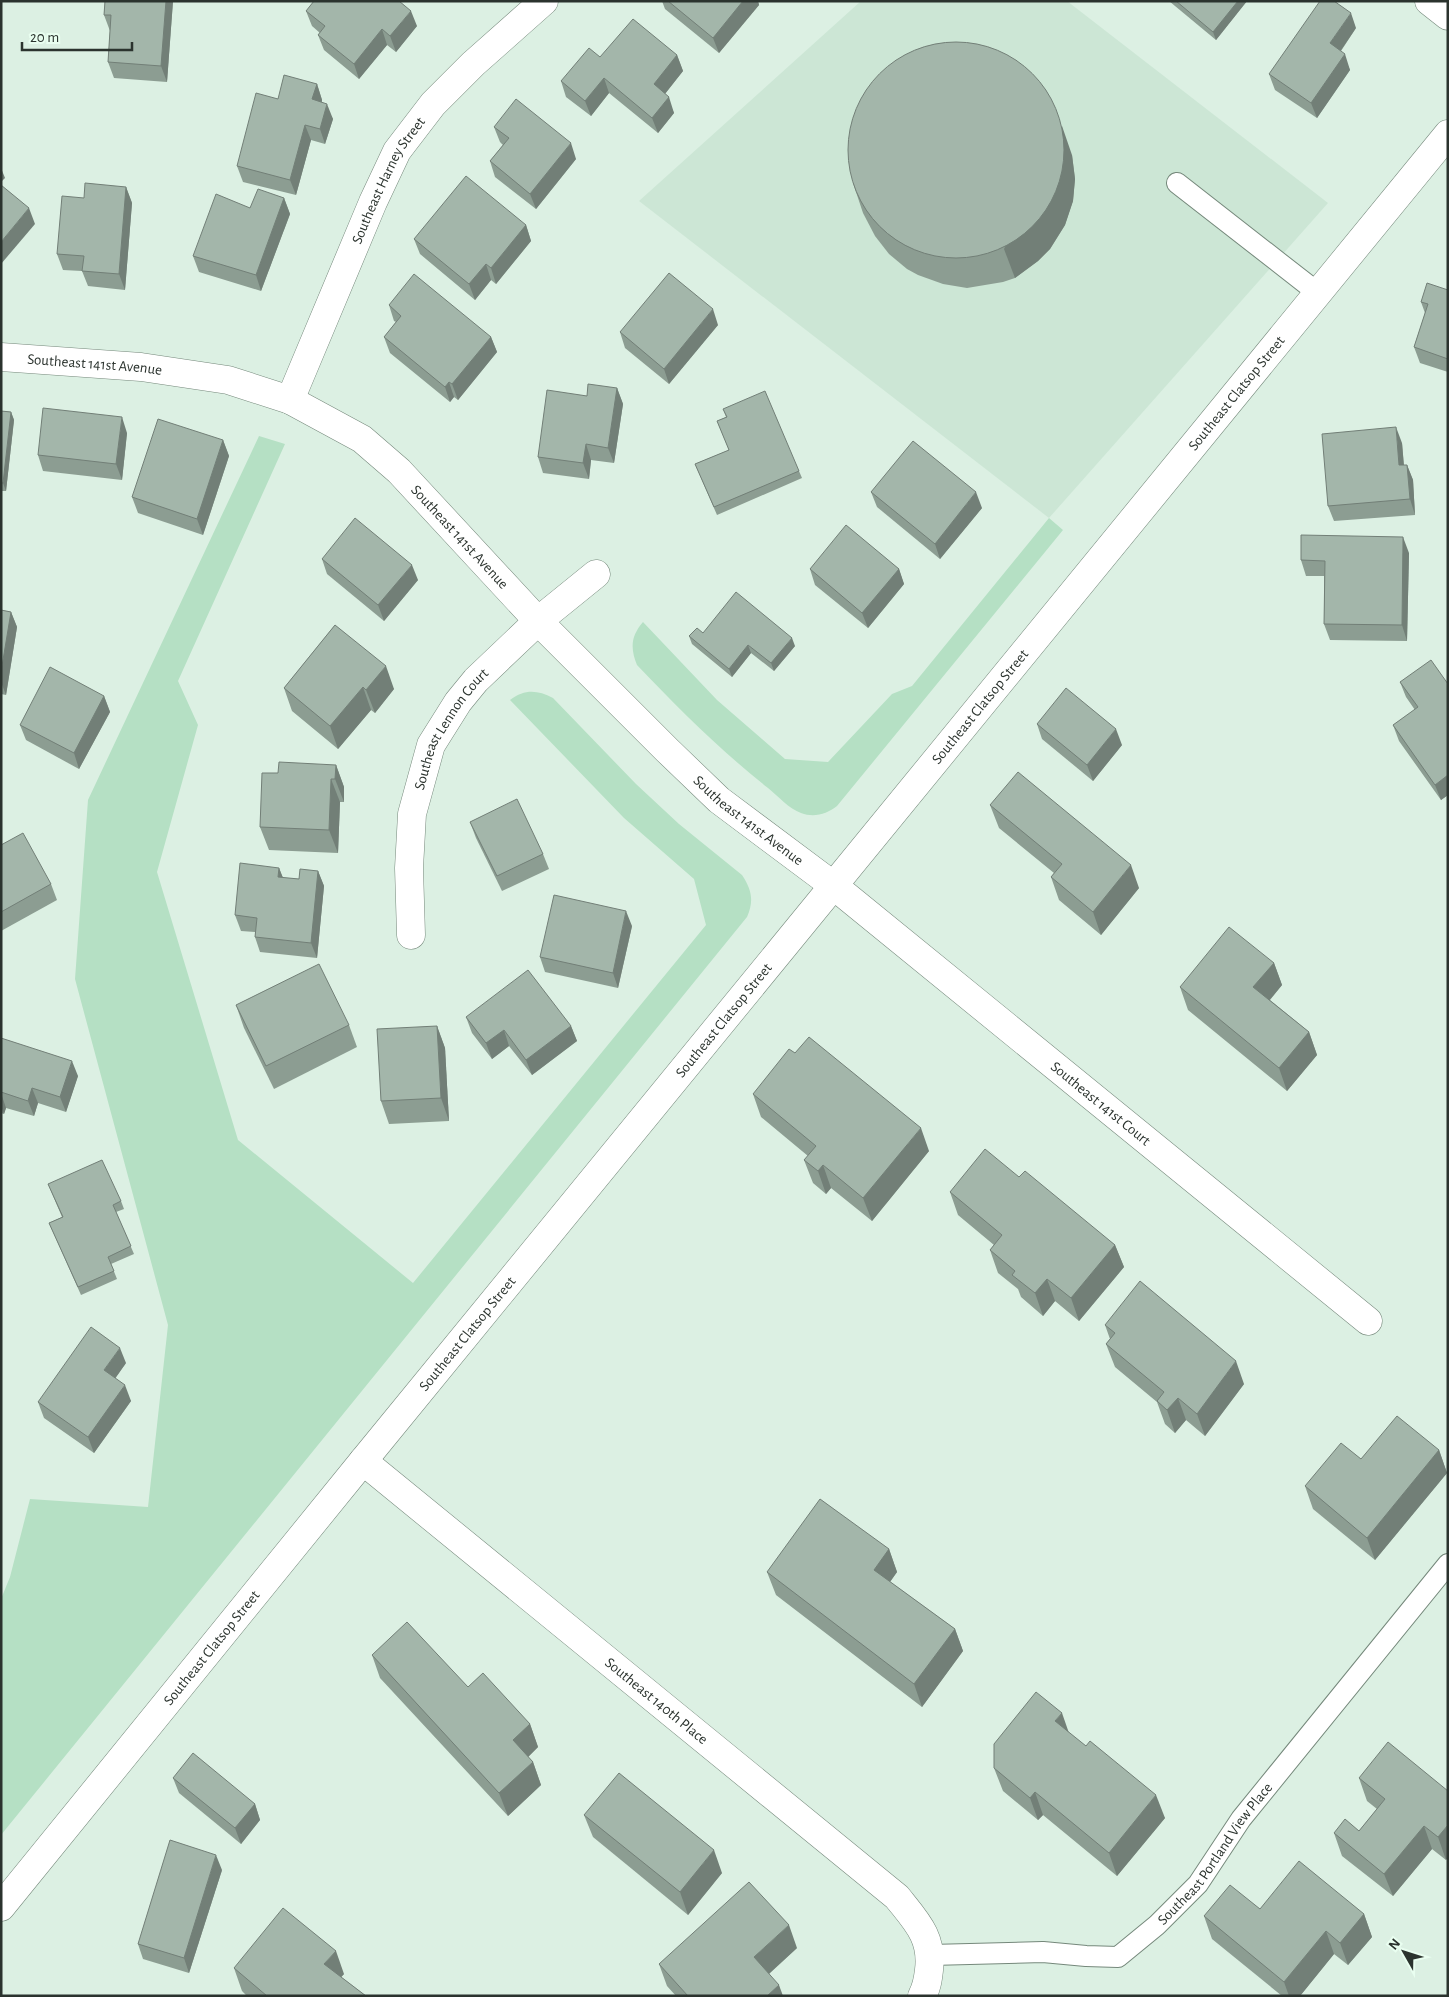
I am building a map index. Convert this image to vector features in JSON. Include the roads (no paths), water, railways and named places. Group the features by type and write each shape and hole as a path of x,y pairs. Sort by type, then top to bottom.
{"street":[{"name":"Southeast Harney Street","path":"290,400 372,202 397,151 433,104 473,64 544,1"},
{"path":"1429,1 1448,16"},
{"name":"Southeast Clatsop Street","path":"1,1907 363,1461 1448,134"},
{"name":"Southeast 141st Avenue","path":"1,357 141,367 228,380 290,400 362,439 399,471 538,621 719,800 834,886"},
{"name":"Southeast Lennon Court","path":"412,935 409,868 412,814 431,745 458,702 476,680 538,621 596,574"},
{"name":"Southeast 141st Court","path":"834,886 1368,1321"},
{"name":"Southeast 140th Place","path":"363,1461 898,1897 924,1931 931,1955"},
{"path":"922,1996 926,1989 931,1955"}],"lane":[{"path":"1178,183 1318,293"},
{"name":"Southeast Portland View Place","path":"931,1955 1043,1952 1118,1957 1157,1925 1198,1884 1241,1819 1448,1564"}]}
